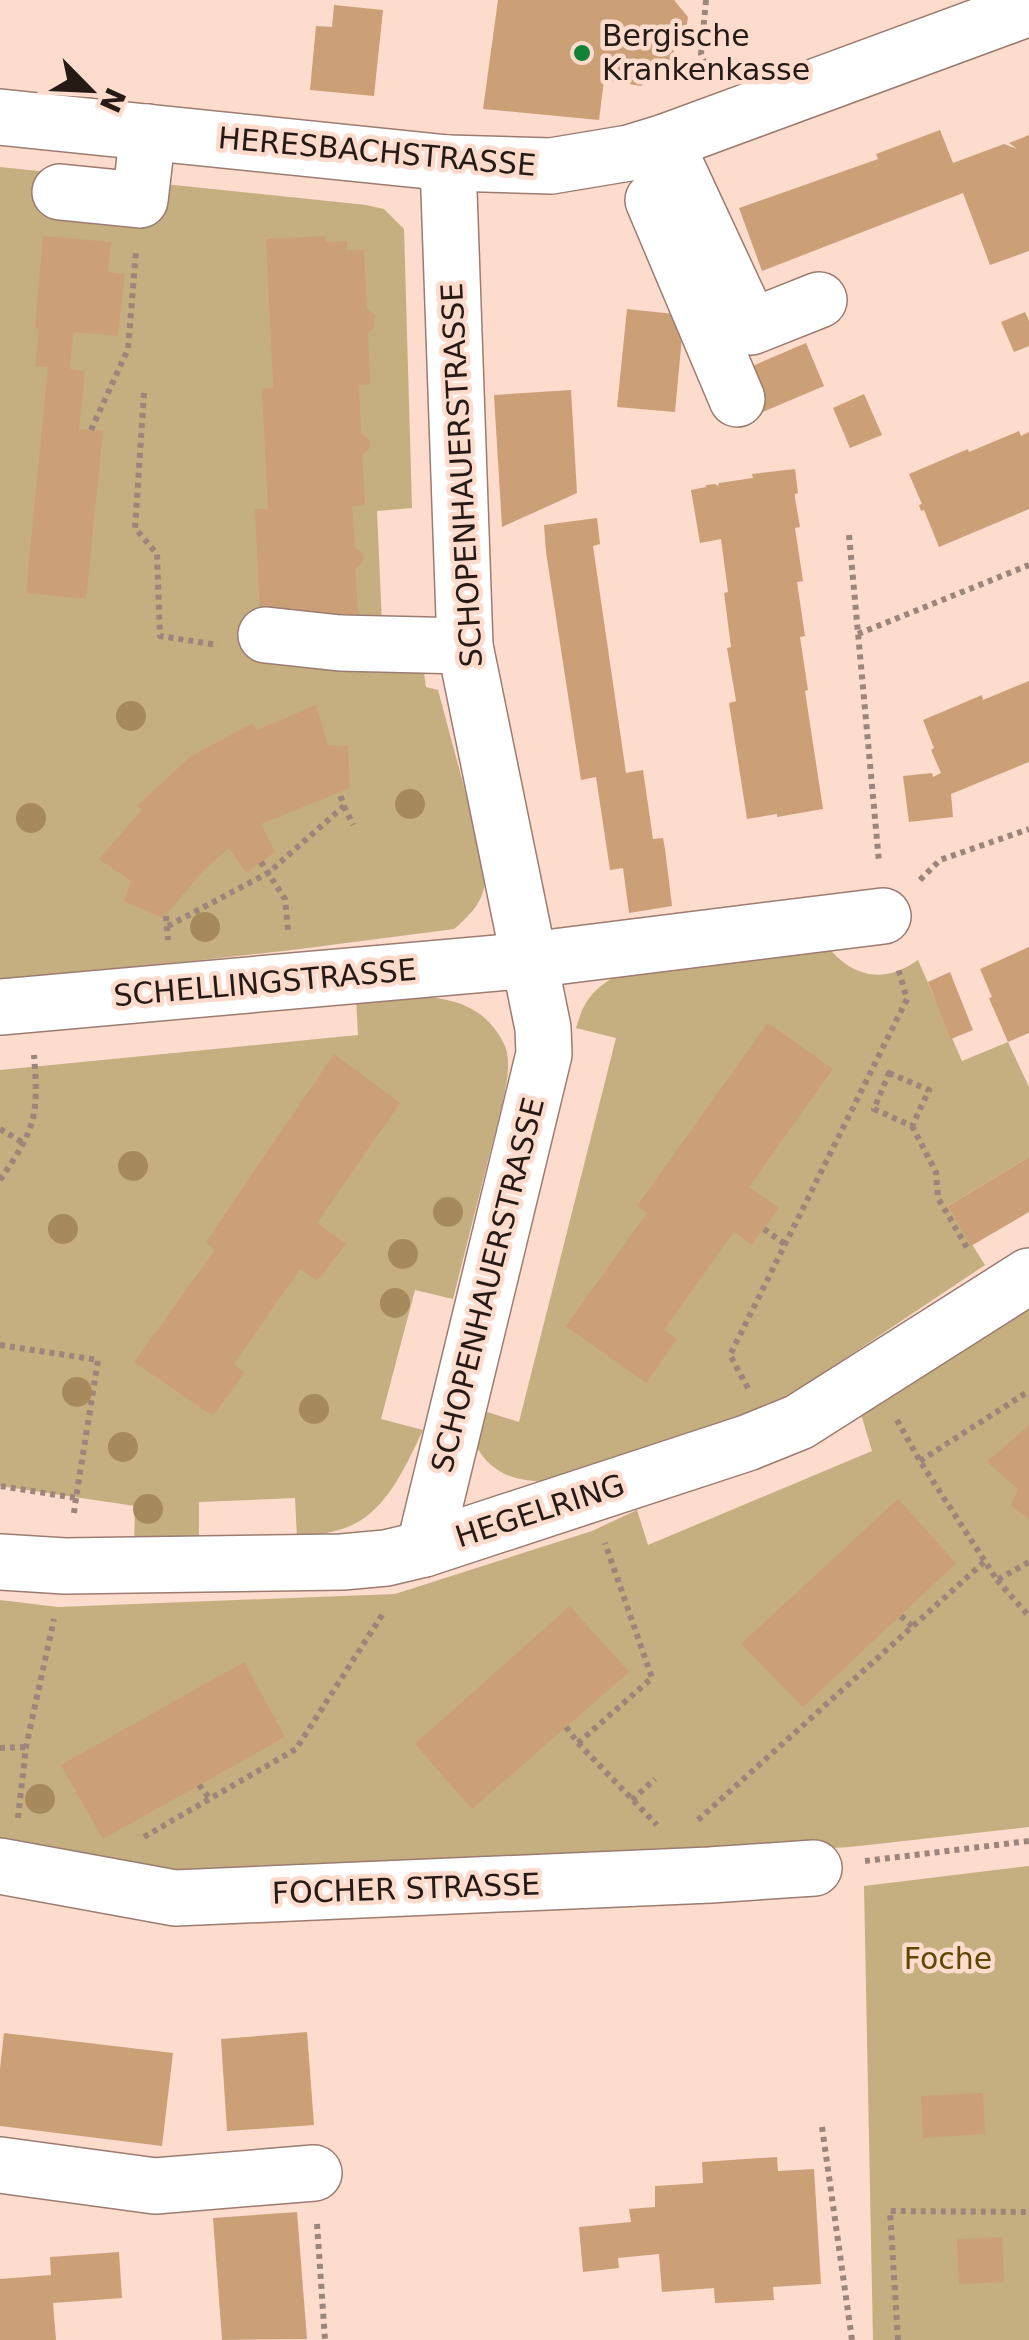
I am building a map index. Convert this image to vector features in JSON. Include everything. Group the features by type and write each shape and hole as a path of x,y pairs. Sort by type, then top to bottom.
{"street":[{"name":"HERESBACHSTRASSE","path":"0,117 448,163 551,166 647,147 1029,8"},
{"path":"60,192 140,200 148,132"},
{"path":"647,147 750,327 819,300"},
{"path":"647,147 654,203 737,399"},
{"name":"SCHOPENHAUERSTRASSE","path":"424,1550 544,1054 530,960 465,646 448,163"},
{"path":"266,634 340,643 465,646"},
{"path":"530,960 884,916"},
{"name":"SCHELLINGSTRASSE","path":"15,1006 530,960"},
{"name":"HEGELRING","path":"0,1562 65,1566 342,1562 424,1550 800,1422 1029,1276"},
{"name":"FOCHER STRASSE","path":"6,1867 175,1898 692,1858 814,1868"},
{"path":"0,2165 156,2186 314,2173"}],"path":[{"path":"706,0 702,54 729,119"},
{"path":"91,430 128,349 140,200"},
{"path":"776,1432 730,1355 906,999 884,916 848,534"},
{"path":"858,634 1029,565"},
{"path":"339,792 353,825"},
{"path":"168,926 268,873 344,806"},
{"path":"884,916 940,860 1029,829"},
{"path":"262,862 286,900 294,980"},
{"path":"0,1180 25,1144 37,1106 15,1006"},
{"path":"912,1126 928,1090 889,1073 874,1109 912,1126 936,1172 938,1198"},
{"path":"866,1084 881,1091"},
{"path":"0,1129 25,1144"},
{"path":"764,1229 786,1245"},
{"path":"0,1344 98,1360 76,1498 0,1486"},
{"path":"872,1375 920,1461 984,1562 1029,1616"},
{"path":"920,1461 1029,1391"},
{"path":"578,1742 652,1678 589,1495"},
{"path":"143,1838 296,1749 424,1550"},
{"path":"566,1727 632,1800 692,1858 913,1627 984,1562"},
{"path":"997,1580 1029,1562"},
{"path":"6,1867 26,1747 65,1566"},
{"path":"901,1616 913,1627"},
{"path":"0,1748 26,1747"},
{"path":"632,1800 656,1779"},
{"path":"200,1785 210,1799"},
{"path":"814,1868 1029,1841"},
{"path":"822,2127 852,2340"},
{"path":"314,2173 324,2340"},
{"path":"898,2340 890,2211 1029,2212"}],"green space":[{"path":"0,167 366,205 384,209 404,229 412,508 377,511 382,624 422,659 426,687 438,690 485,865 485,885 479,901 454,929 0,982"},
{"path":"824,942 844,963 867,974 892,973 918,960 962,1061 1008,1042 1029,1087 1029,1157 948,1206 985,1265 762,1414 554,1481 518,1479 498,1470 475,1444 484,1411 519,1422 616,1038 576,1028 585,1004 614,977"},
{"path":"413,996 452,1001 484,1018 497,1032 508,1059 503,1101 453,1299 415,1290 381,1419 423,1430 386,1497 352,1525 297,1538 295,1498 199,1502 199,1541 134,1548 135,1506 0,1486 0,1070 358,1035 356,997"},
{"path":"1029,1308 1029,1827 850,1847 345,1877 190,1882 0,1849 0,1600 58,1607 395,1594 592,1531 637,1510 648,1545 872,1451 861,1414"},
{"name":"Foche","path":"1029,1866 1029,2340 873,2340 864,1886"}],"building":[{"name":"Bergische Krankenkasse","path":"498,0 674,0 688,17 685,36 675,44 672,63 641,86 604,80 599,120 483,109"},
{"path":"334,5 383,10 374,96 310,90 316,26 332,27"},
{"path":"940,130 953,163 1004,144 1017,149 1009,143 1029,135 1029,251 990,265 963,193 762,271 739,208 878,159 876,154"},
{"path":"43,236 111,242 108,272 125,274 118,336 73,332 70,369 85,371 79,429 103,431 86,599 26,593 48,367 35,366"},
{"path":"326,236 326,242 347,241 347,250 364,250 367,309 375,315 374,328 368,332 370,384 359,385 361,434 369,439 370,448 362,455 365,505 352,506 355,548 363,554 363,562 355,570 359,623 260,616 255,509 268,509 262,389 273,388 266,239"},
{"path":"627,309 684,315 675,412 617,407"},
{"path":"1025,312 1029,346 1014,352 1001,322"},
{"path":"806,343 824,386 760,413 743,370"},
{"path":"571,390 577,493 502,527 494,395"},
{"path":"864,394 882,435 850,448 833,408"},
{"path":"1019,431 1021,436 1029,432 1029,509 939,547 909,474"},
{"path":"795,469 800,527 795,528 803,581 797,582 805,636 800,637 823,809 747,819 729,703 736,701 727,648 731,647 724,593 728,592 721,539 700,543 691,490 753,478 752,474"},
{"path":"597,518 600,544 593,546 626,773 643,770 653,839 663,838 672,906 629,913 623,868 610,870 596,777 581,780 546,552 544,525"},
{"path":"1029,681 1029,762 951,794 953,817 909,822 903,776 932,773 933,777 941,773 923,720 982,695 983,700"},
{"path":"316,705 328,745 348,746 350,788 261,824 275,852 246,873 229,848 204,870 163,918 124,901 131,881 99,859 142,810 137,806 190,757 253,723 257,730"},
{"path":"1029,947 1029,1033 1008,1042 980,969"},
{"path":"950,972 973,1030 951,1039 928,982"},
{"path":"768,1023 833,1069 749,1187 779,1208 752,1245 734,1232 664,1330 677,1339 646,1383 566,1326 647,1213 637,1206"},
{"path":"334,1054 400,1103 317,1223 346,1244 317,1281 300,1269 234,1364 244,1373 213,1416 134,1362 215,1250 206,1242"},
{"path":"1029,1157 1029,1212 971,1246 948,1206"},
{"path":"1029,1425 1029,1519 1011,1506 1018,1489 987,1462"},
{"path":"898,1499 956,1563 803,1707 741,1644"},
{"path":"570,1606 629,1672 472,1809 415,1744"},
{"path":"244,1662 285,1737 103,1839 61,1765"},
{"path":"307,2032 314,2125 227,2131 221,2039"},
{"path":"4,2033 173,2053 162,2146 0,2126"},
{"path":"983,2093 985,2134 923,2138 921,2096"},
{"path":"777,2157 778,2171 814,2169 821,2284 773,2287 774,2300 715,2303 714,2288 662,2292 659,2254 618,2258 619,2268 583,2272 579,2227 631,2222 629,2209 655,2207 655,2186 703,2183 702,2162"},
{"path":"297,2212 307,2339 222,2340 213,2218"},
{"path":"1002,2237 1004,2282 959,2284 957,2239"},
{"path":"119,2252 122,2298 53,2303 56,2340 0,2340 0,2279 51,2275 50,2257"}],"place":[{"name":"Bergische Krankenkasse","path":"582,53"}]}
